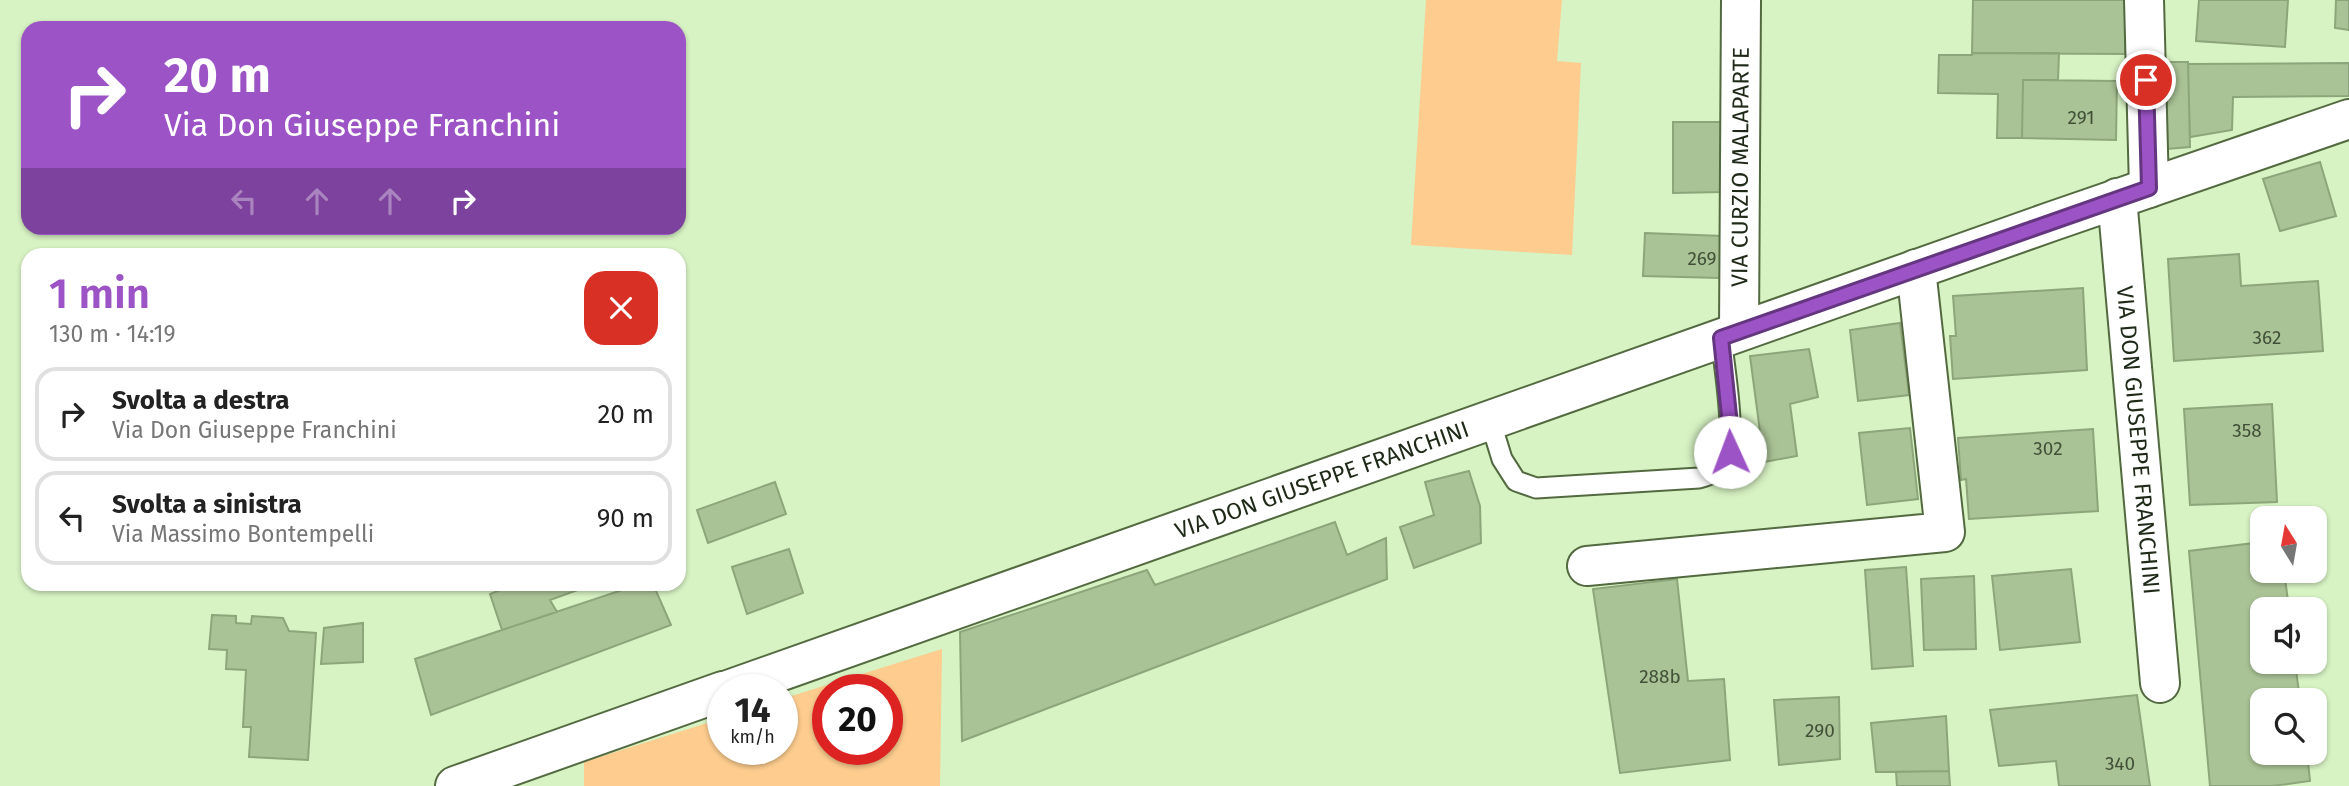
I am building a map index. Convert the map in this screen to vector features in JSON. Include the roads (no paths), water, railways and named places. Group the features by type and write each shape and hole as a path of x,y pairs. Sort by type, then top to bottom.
{"street":[{"name":"VIA CURZIO MALAPARTE","path":"1730,335 1741,0"},
{"path":"2133,193 2144,0"},
{"name":"VIA DON GIUSEPPE FRANCHINI","path":"773,674 1916,269 2349,120"},
{"name":"VIA DON GIUSEPPE FRANCHINI","path":"2133,193 2160,683"},
{"path":"1587,566 1945,532 1916,269"},
{"path":"455,786 707,697"}],"lane":[{"path":"1490,420 1502,459 1516,481 1535,488 1706,476 1725,465 1730,452 1730,335"}]}
